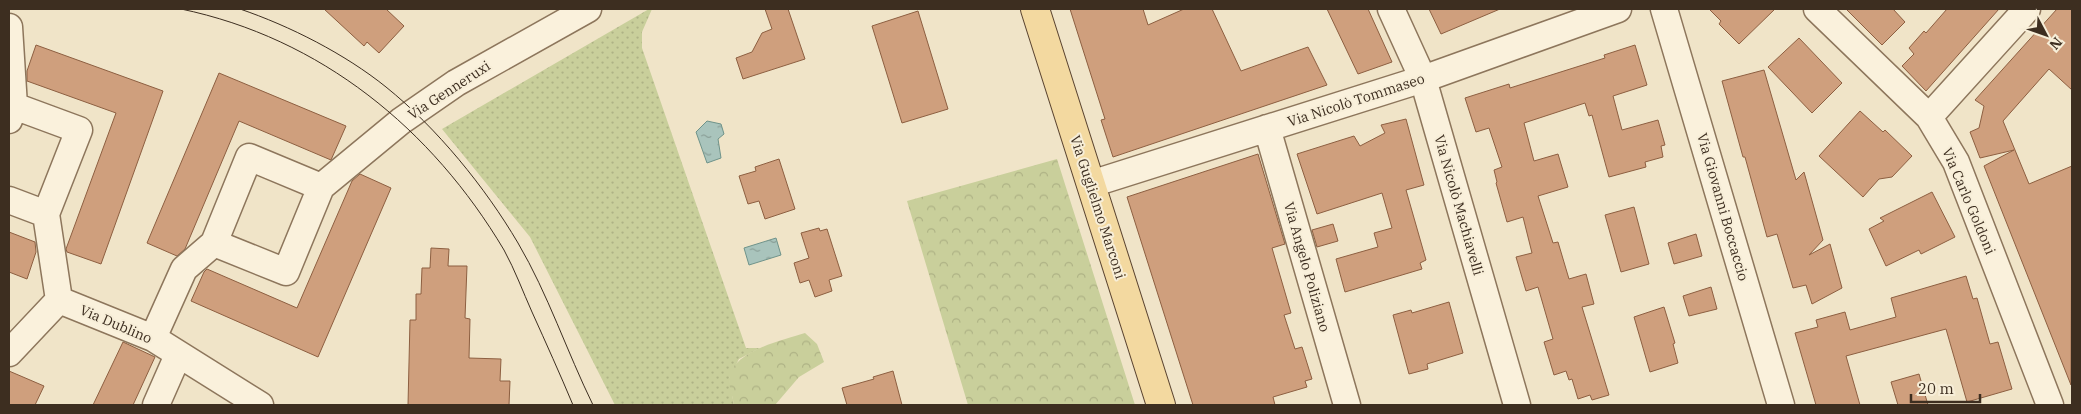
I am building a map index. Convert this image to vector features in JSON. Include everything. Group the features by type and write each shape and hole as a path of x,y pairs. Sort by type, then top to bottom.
{"main road":[{"name":"Via Guglielmo Marconi","path":"1035,9 1161,405"}],"street":[{"name":"Via Genneruxi","path":"321,187 401,121 456,83 588,9"},
{"name":"Via Nicolò Machiavelli","path":"1391,9 1423,79 1518,405"},
{"name":"Via Nicolò Tommaseo","path":"1091,184 1423,79 1618,9"},
{"name":"Via Giovanni Boccaccio","path":"1664,9 1781,405"},
{"name":"Via Carlo Goldoni","path":"1817,9 1929,117 1956,162 2050,405"},
{"path":"1929,117 2027,9"},
{"path":"9,27 12,113 79,130 46,214 59,300 9,353"},
{"name":"Via Angelo Poliziano","path":"1267,128 1347,405"},
{"path":"153,338 184,270 214,243 249,157 321,187 286,272 214,243"},
{"path":"9,200 46,214"},
{"name":"Via Dublino","path":"59,300 153,338 260,405"},
{"path":"156,405 178,355"}],"green space":[{"path":"652,9 642,32 642,48 746,348 760,348 739,359 729,378 734,405 615,405 530,237 442,129"},
{"path":"1057,159 1135,405 968,405 907,201"},
{"path":"805,333 817,344 824,362 799,377 775,405 734,405 729,379 732,369 739,361 760,348"}],"water":[{"path":"707,121 721,124 724,134 718,139 721,158 707,163 696,132"},
{"path":"776,238 781,255 749,265 744,248"}],"building":[{"path":"324,9 386,9 404,26 379,53 367,42 364,46"},
{"path":"765,9 788,9 805,59 743,79 736,58 752,52 762,33 772,29"},
{"path":"1070,9 1143,9 1148,25 1184,9 1212,9 1241,71 1308,47 1327,85 1113,157 1101,120 1105,119"},
{"path":"1327,9 1368,9 1392,62 1358,74"},
{"path":"1429,9 1500,9 1441,34"},
{"path":"1709,9 1775,9 1739,44 1719,24 1721,21"},
{"path":"1846,9 1893,9 1905,22 1882,45"},
{"path":"1947,9 1999,9 1926,91 1902,66 1914,54 1909,48 1924,31 1926,33"},
{"path":"2057,9 2072,9 2072,90 2049,69 2003,121 2029,184 2072,166 2071,385 1984,166 2014,150 1980,158 1970,132 1979,128 1984,106 1975,100"},
{"path":"918,11 948,109 902,123 872,26"},
{"path":"1799,38 1842,83 1812,113 1768,67"},
{"path":"36,45 163,91 101,264 67,252 66,249 116,113 27,81 27,71"},
{"path":"1635,45 1647,85 1613,96 1622,130 1658,120 1665,145 1661,146 1663,157 1645,162 1646,167 1609,177 1592,115 1589,116 1585,103 1524,123 1534,161 1558,154 1568,187 1538,196 1553,243 1558,242 1569,279 1586,274 1594,304 1582,307 1609,395 1592,400 1590,395 1578,399 1572,379 1569,380 1566,371 1554,375 1544,342 1553,339 1538,287 1526,291 1516,257 1532,253 1523,217 1507,222 1494,170 1502,167 1489,128 1476,132 1465,98 1509,84 1510,88 1605,58 1604,55"},
{"path":"1764,70 1796,180 1804,172 1823,240 1809,255 1830,244 1842,288 1812,304 1806,285 1793,288 1777,234 1767,237 1722,81"},
{"path":"219,73 346,126 331,160 239,121 185,249 177,256 147,243"},
{"path":"1860,111 1883,132 1885,130 1912,156 1892,177 1879,179 1863,197 1819,156"},
{"path":"1406,119 1424,185 1406,190 1426,260 1420,263 1422,269 1345,292 1336,259 1378,247 1374,233 1392,228 1382,193 1317,214 1297,154 1354,136 1360,146 1385,133 1381,125"},
{"path":"1258,154 1285,244 1272,248 1291,313 1284,315 1295,349 1302,347 1312,379 1305,381 1307,387 1273,397 1275,405 1193,405 1127,197"},
{"path":"779,159 795,209 765,219 759,201 748,204 739,176 756,171 755,167"},
{"path":"360,174 391,188 318,357 191,301 207,269 297,308 352,181"},
{"path":"1932,192 1955,237 1921,254 1919,250 1886,266 1869,229 1884,221 1880,218"},
{"path":"1634,207 1649,264 1621,272 1605,215"},
{"path":"1333,224 1338,241 1317,247 1312,230"},
{"path":"819,228 820,231 827,229 842,276 829,280 832,291 815,297 809,280 800,283 794,263 809,258 801,233"},
{"path":"9,232 35,242 36,252 27,279 9,272"},
{"path":"1696,234 1702,256 1674,264 1668,243"},
{"path":"431,248 449,249 448,266 467,266 465,318 470,319 469,358 501,359 500,381 510,381 509,405 408,405 410,320 416,320 416,294 421,294 422,268 430,268"},
{"path":"1966,276 1973,299 1977,298 1990,344 1998,342 2012,389 1967,402 1946,329 1846,356 1860,405 1816,405 1795,333 1818,327 1816,320 1845,312 1850,330 1896,317 1891,298"},
{"path":"1711,287 1717,309 1689,316 1683,296"},
{"path":"1449,302 1463,353 1427,364 1428,369 1409,374 1393,315 1411,310 1412,313"},
{"path":"1664,307 1675,343 1673,344 1678,363 1650,372 1634,317"},
{"path":"123,342 155,357 133,405 93,405"},
{"path":"9,371 44,386 35,405 9,405"},
{"path":"893,371 902,405 847,405 842,388 874,379 873,377"},
{"path":"1919,374 1928,405 1898,405 1891,382"}],"tram line":[{"path":"181,9 232,23 280,42 326,66 368,95 407,128 443,165 475,206 504,250 573,405"},
{"path":"240,9 297,32 353,63 405,103 459,159 491,201 529,262 593,405"}]}
